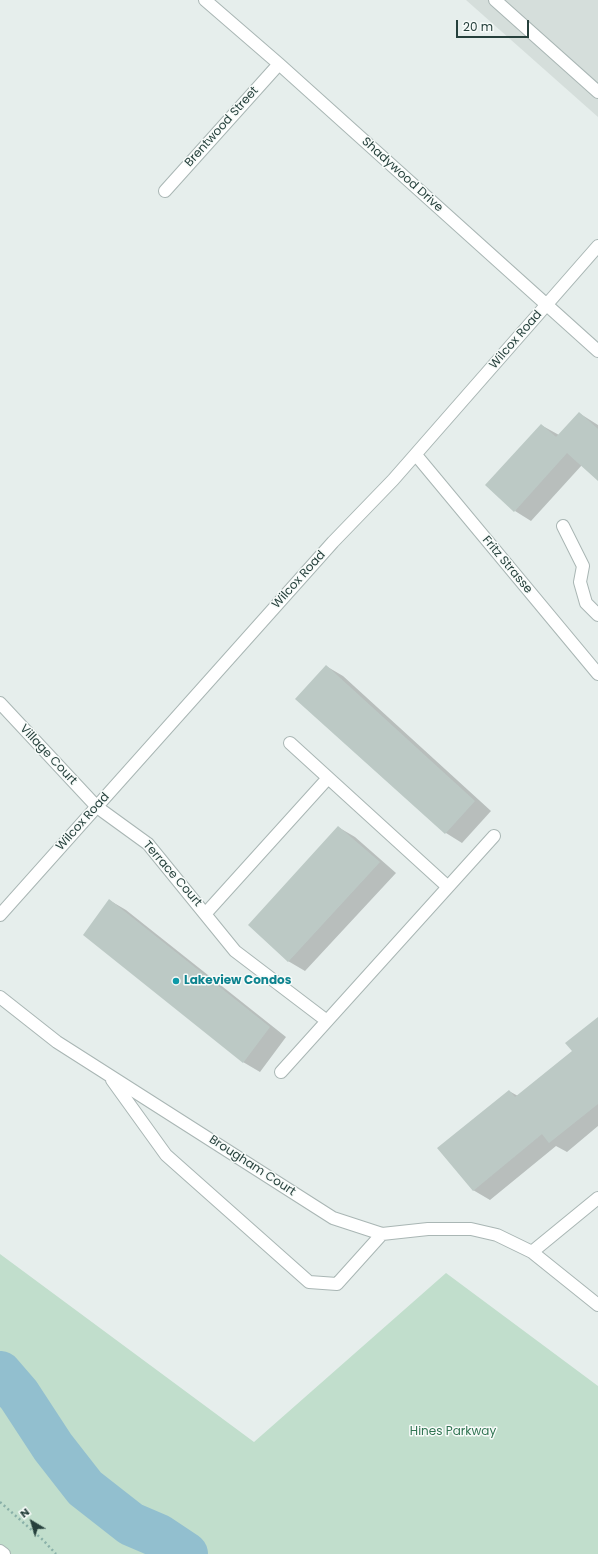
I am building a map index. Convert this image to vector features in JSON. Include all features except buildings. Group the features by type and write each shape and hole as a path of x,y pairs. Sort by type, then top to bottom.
{"street":[{"name":"Shadywood Drive","path":"205,0 279,64 598,351"},
{"path":"495,0 598,92"},
{"name":"Brentwood Street","path":"165,190 279,64"},
{"name":"Wilcox Road","path":"0,915 333,542 416,455 598,246"},
{"name":"Fritz Strasse","path":"416,455 598,674"},
{"path":"563,526 582,566 580,582 586,603 598,615"},
{"name":"Village Court","path":"0,703 97,807"},
{"path":"290,743 448,887"},
{"path":"206,913 328,778"},
{"name":"Terrace Court","path":"97,807 148,844 236,951 327,1021"},
{"path":"281,1072 494,836"},
{"name":"Brougham Court","path":"0,997 57,1042 333,1218 382,1234 428,1229 471,1229 497,1235 532,1252 598,1305"},
{"path":"109,1075 166,1155 309,1282 338,1284 382,1234"},
{"path":"532,1252 598,1198"},
{"path":"0,1551 4,1554"}],"path":[{"path":"0,1502 43,1540 56,1554"}],"shaded area":[{"path":"466,0 598,0 598,117"}],"green space":[{"name":"Hines Parkway","path":"0,1254 254,1442 446,1273 598,1386 598,1554 0,1554"}],"waterway":[{"path":"0,1373 19,1395 53,1447 85,1488 131,1524 159,1536 186,1554"}],"place":[{"name":"Lakeview Condos","path":"176,981"}]}
